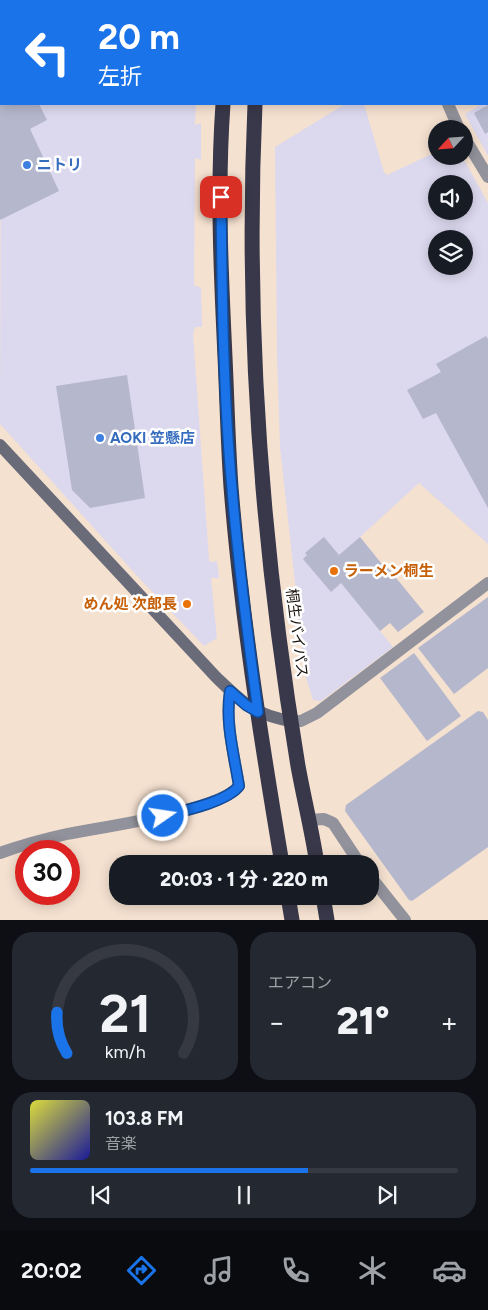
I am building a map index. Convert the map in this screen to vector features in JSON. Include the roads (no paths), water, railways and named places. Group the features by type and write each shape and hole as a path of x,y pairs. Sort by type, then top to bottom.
{"highway":[{"path":"222,105 220,141 222,307 232,487 239,565 258,712 281,855"},
{"name":"桐生バイパス","path":"255,105 252,262 259,422 265,504 291,721 316,855"},
{"path":"290,905 292,920"},
{"path":"324,905 327,920"}],"street":[{"path":"448,105 455,120"},
{"path":"473,153 488,177"},
{"path":"0,446 230,691 246,705 274,718 291,721 301,720 317,713 488,583"},
{"path":"0,853 18,846 64,835 192,809 234,793 239,786 228,722 230,691"},
{"path":"310,820 324,819 333,823 354,855"},
{"path":"379,887 405,920"}],"place":[{"name":"ニトリ","path":"27,165"},
{"name":"AOKI 笠懸店","path":"100,438"},
{"name":"ラーメン桐生","path":"334,571"},
{"name":"めん処 次郎長","path":"187,604"}]}
